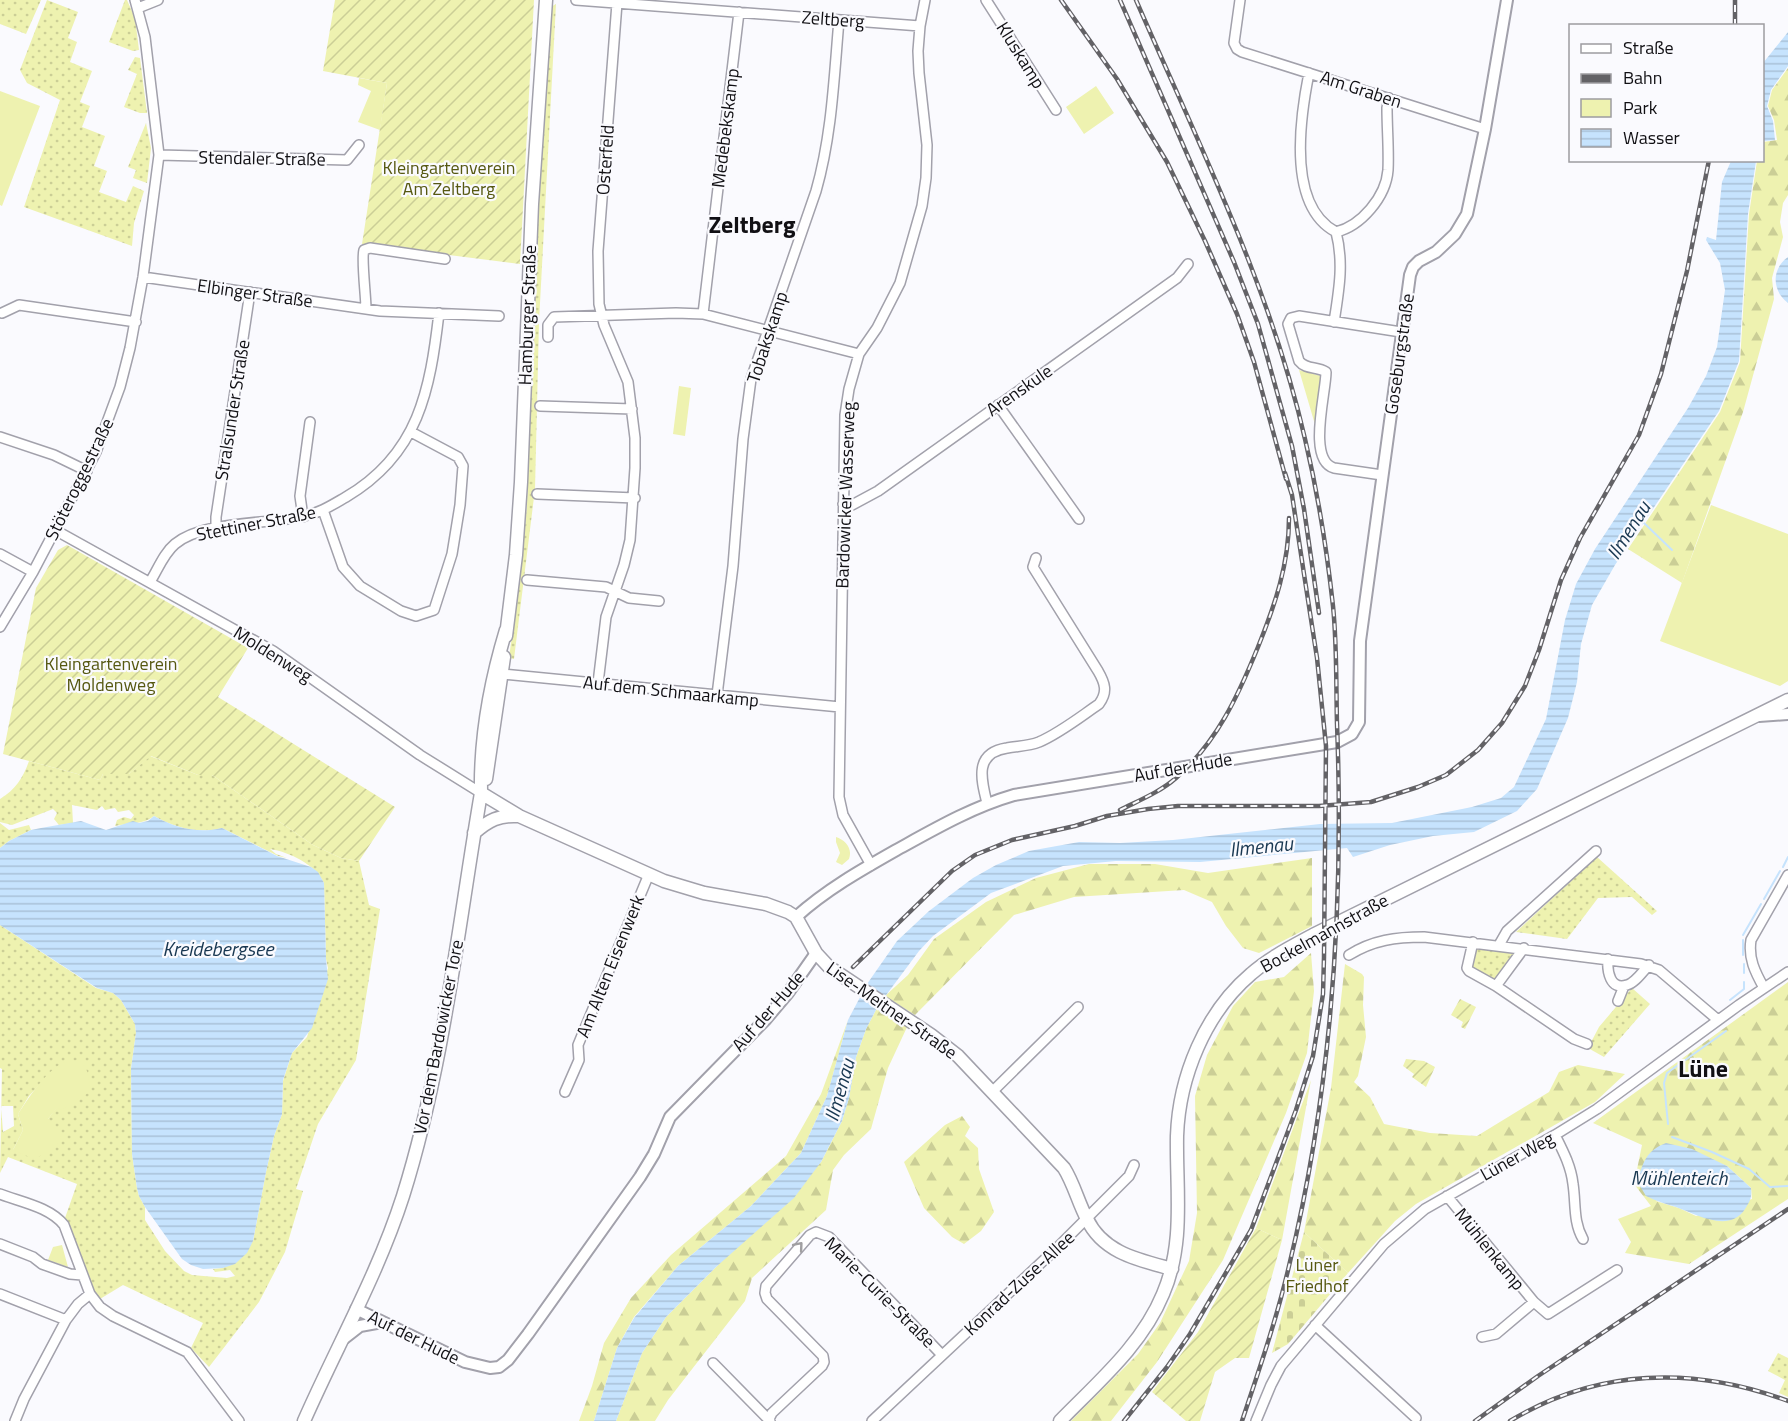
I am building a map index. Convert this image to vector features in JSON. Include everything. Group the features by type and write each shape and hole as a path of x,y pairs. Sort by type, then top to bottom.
{"main road":[{"name":"Hamburger Straße","path":"506,630 516,555 521,482 532,204 546,0"},
{"name":"Vor dem Bardowicker Tore","path":"304,1421 387,1242 422,1129 438,1058 481,793 489,768 506,630"},
{"name":"Vor dem Bardowicker Tore","path":"481,793 481,766 493,673 506,630"},
{"name":"Bockelmannstraße","path":"1060,1421 1138,1338 1164,1294 1177,1245 1179,1209 1177,1137 1185,1082 1210,1024 1224,1002 1250,975 1270,960 1313,935 1788,700"},
{"name":"Am Alten Eisenwerk","path":"481,793 519,816 649,874 704,893 777,907 796,917"},
{"path":"474,833 493,818 504,815 519,816"},
{"name":"Auf der Hude","path":"796,917 816,953"},
{"name":"Lise-Meitner-Straße","path":"816,953 829,967 851,983 913,1023 958,1056 1064,1168 1086,1218 1099,1236 1116,1251 1172,1269"}],"street":[{"path":"137,4 158,0"},
{"name":"Zeltberg","path":"576,0 920,26"},
{"path":"920,26 925,0"},
{"name":"Kluskamp","path":"986,0 1056,110"},
{"name":"Am Graben","path":"1240,0 1234,43 1237,48 1485,129"},
{"name":"Goseburgstraße","path":"1352,734 1359,722 1360,641 1401,332 1413,267 1445,244 1455,234 1467,214 1485,129 1505,1"},
{"name":"Osterfeld","path":"598,684 603,633 609,605 628,552 635,498 635,438 628,382 601,316 599,304 598,251 616,3"},
{"name":"Stöteroggestraße","path":"0,627 33,572 87,471 120,387 136,322 159,155 147,52 137,4"},
{"name":"Medebekskamp","path":"703,314 739,12"},
{"name":"Tobakskamp","path":"717,695 733,566 746,412 753,371 823,167 832,108 839,20"},
{"name":"Bardowicker Wasserweg","path":"871,865 843,815 839,780 845,408 859,354 877,328 894,296 909,256 922,206 927,152 919,73 920,26"},
{"path":"1309,73 1301,120 1303,174 1311,208 1326,227 1336,232 1346,230 1356,224 1376,201 1384,187 1388,172 1387,108 1389,98"},
{"name":"Stendaler Straße","path":"159,155 347,160 360,145"},
{"path":"1334,322 1341,273 1340,248 1336,232"},
{"path":"366,309 362,255 364,250 370,248 445,259"},
{"name":"Arenskule","path":"843,504 852,505 878,491 1177,278 1188,264"},
{"name":"Elbinger Straße","path":"143,277 366,309 499,316"},
{"name":"Stralsunder Straße","path":"216,529 250,292"},
{"path":"2,313 19,304 136,322"},
{"name":"Stettiner Straße","path":"150,582 166,554 175,544 189,535 303,517 323,510 360,489 391,460 411,432 429,385 439,313"},
{"path":"548,336 548,325 554,317 703,314 859,354"},
{"path":"1382,475 1334,468 1324,462 1319,440 1326,372 1302,365 1287,324 1291,318 1299,316 1401,332"},
{"path":"998,405 1079,519"},
{"path":"540,406 632,409"},
{"path":"303,517 300,496 310,422"},
{"path":"323,510 343,567 360,586 400,611 416,616 434,610 452,554 460,505 463,466 458,457 411,432"},
{"path":"0,436 54,455 87,471"},
{"path":"537,494 635,498"},
{"name":"Moldenweg","path":"55,530 273,651 420,755 481,793"},
{"path":"0,554 33,572"},
{"path":"987,803 981,772 983,762 988,756 1000,749 1029,745 1043,740 1099,704 1104,698 1105,684 1102,677 1033,567 1036,558"},
{"path":"526,580 606,587 629,598 659,602"},
{"name":"Auf dem Schmaarkamp","path":"502,674 840,707"},
{"path":"1756,717 1788,714"},
{"name":"Auf der Hude","path":"796,917 830,889 958,816 987,803 1014,795 1337,741 1352,734"},
{"path":"1499,945 1507,931 1596,851"},
{"name":"Am Alten Eisenwerk","path":"565,1092 579,1060 578,1045 649,874"},
{"path":"1764,988 1751,960 1749,951 1751,940 1788,875"},
{"path":"1349,955 1367,945 1392,938 1424,937 1524,948 1649,966 1659,970 1718,1020"},
{"path":"1473,942 1467,968 1469,971 1496,986 1574,1039 1587,1044"},
{"path":"1496,986 1524,948"},
{"name":"Auf der Hude","path":"356,1309 476,1365 499,1367 508,1360 640,1177 654,1154 670,1117 766,1019 816,953"},
{"path":"1608,959 1607,973 1610,979 1615,984 1624,986 1629,985 1649,966"},
{"name":"Lüner Weg","path":"1256,1421 1277,1374 1315,1325 1384,1244 1425,1209 1597,1109 1788,972"},
{"path":"1618,1001 1624,986"},
{"path":"992,1092 1078,1007"},
{"path":"1555,1135 1571,1171 1576,1228 1583,1239"},
{"path":"1086,1218 1129,1176 1134,1165"},
{"path":"0,1194 49,1212 59,1219 64,1225 90,1294 100,1307 113,1316 187,1352 239,1421"},
{"name":"Mühlenkamp","path":"1447,1196 1534,1302 1548,1314 1617,1270"},
{"name":"Konrad-Zuse-Allee","path":"872,1421 1086,1218"},
{"name":"Marie-Curie-Straße","path":"769,1420 772,1413 824,1362 823,1356 767,1299 765,1293 766,1287 810,1234 823,1233 829,1237 942,1355"},
{"path":"0,1244 33,1257 42,1264 70,1274 82,1275"},
{"path":"0,1294 66,1320"},
{"path":"15,1421 22,1402 66,1320 78,1304 90,1294"},
{"name":"Mühlenkamp","path":"1482,1337 1496,1334 1534,1302"},
{"path":"342,1340 360,1326 383,1322"},
{"path":"1315,1325 1416,1419"},
{"path":"713,1363 769,1420"}],"green space":[{"path":"0,0 41,0 26,34 0,24"},
{"path":"47,0 78,12 68,38 77,42 70,62 92,71 80,102 90,106 82,127 105,136 94,166 107,171 99,192 126,202 133,186 144,191 134,223 132,246 24,207 60,100 27,83 20,70"},
{"path":"125,0 135,18 139,50 133,51 109,42"},
{"name":"Kleingartenverein Am Zeltberg","path":"335,0 534,0 520,264 362,244 387,83 323,71"},
{"path":"556,4 539,322 535,489 514,659 509,658 527,505 535,258 551,7"},
{"path":"135,57 140,58 147,113 124,107 137,74 128,70"},
{"path":"1788,68 1788,195 1783,203 1780,222 1783,237 1772,278 1774,299 1743,412 1682,583 1628,549 1720,412 1740,362 1749,214 1757,162 1764,162 1764,142 1777,140 1774,120 1768,106 1772,90"},
{"path":"359,78 387,83 380,130 358,122 371,91 358,85"},
{"path":"1096,86 1114,113 1084,134 1066,107"},
{"path":"0,91 40,106 2,206 0,205"},
{"path":"146,123 151,148 147,183 133,178 136,170 128,167"},
{"path":"1299,370 1321,376 1316,428"},
{"path":"679,386 691,388 685,436 673,434"},
{"path":"1711,505 1788,534 1788,681 1780,686 1660,641"},
{"name":"Kleingartenverein Moldenweg","path":"67,545 248,648 218,697 395,807 359,861 341,858 313,845 212,775 198,775 151,756 129,774 103,774 100,780 3,754 36,588 58,550"},
{"path":"150,756 198,775 212,775 313,845 341,858 359,861 369,905 380,909 356,1060 318,1124 296,1189 303,1191 285,1252 259,1302 209,1367 191,1348 203,1323 123,1285 100,1299 91,1286 65,1218 77,1184 8,1157 0,1173 1,1109 3,1132 14,1126 13,1106 1,1106 0,925 96,988 113,993 121,1000 135,1024 131,1069 132,1154 137,1188 145,1207 145,1220 165,1251 184,1271 192,1275 227,1278 235,1276 230,1270 215,1272 213,1269 223,1268 253,1241 274,1136 282,1114 283,1081 292,1053 307,1037 328,968 324,883 314,870 301,860 270,849 287,858 278,856 222,828 187,829 154,816 140,822 115,826 117,820 124,817 131,819 134,815 129,810 118,812 115,808 105,810 102,806 97,810 72,805 73,823 59,825 54,819 57,813 53,809 12,825 0,822 0,799 18,783 29,761 100,780 103,774 129,774","holes":["51,1072 57,1107 48,1119 13,1150 23,1130 18,1114 29,1096"]},
{"path":"0,823 9,830 29,825 31,830 0,848"},
{"path":"836,837 845,842 850,851 849,859 842,865 836,862 840,853"},
{"path":"1597,857 1657,911 1652,915 1632,897 1598,898 1567,939 1516,932"},
{"path":"1312,858 1312,926 1259,953 1243,948 1226,926 1212,902 1184,890 1074,897 1014,915 915,1015 885,996 908,975 934,939 986,902 1036,878 1089,864 1155,864 1208,873"},
{"path":"1477,949 1516,954 1493,981 1471,970 1473,955"},
{"path":"1311,953 1314,991 1307,1053 1286,1113 1223,1260 1157,1362 1111,1421 1071,1421 1138,1354 1160,1323 1189,1261 1197,1213 1195,1096 1207,1055 1233,1006 1255,982 1284,977"},
{"path":"1345,964 1364,977 1363,1005 1366,1037 1358,1076 1354,1082 1370,1097 1384,1124 1430,1133 1477,1136 1549,1092 1559,1072 1578,1065 1625,1074 1595,1102 1416,1204 1395,1221 1348,1273 1304,1232 1331,1088"},
{"path":"1788,982 1788,1199 1689,1264 1625,1253 1631,1242 1618,1219 1651,1206 1634,1184 1642,1145 1593,1123","holes":["1712,1161 1727,1166 1751,1188 1752,1199 1696,1216 1656,1201"]},
{"path":"1632,988 1650,1004 1604,1057 1588,1048 1599,1027"},
{"path":"1460,999 1476,1007 1465,1029 1461,1027 1463,1022 1451,1015"},
{"path":"878,1006 908,1025 888,1068 871,1129 844,1155 833,1170 826,1210 752,1278 745,1301 668,1400 655,1421 616,1421 642,1353 666,1317 821,1162 842,1121 849,1098 856,1057 866,1029"},
{"path":"848,1020 827,1096 801,1153 751,1206 678,1266 634,1317 617,1348 594,1421 579,1421 604,1343 631,1298 671,1255 786,1156 821,1094"},
{"path":"1406,1059 1424,1061 1435,1067 1426,1087 1412,1077 1414,1074 1403,1066"},
{"path":"81,1060 87,1071 91,1091 62,1110 57,1108 48,1119 61,1137 54,1149 34,1159 13,1150 23,1130 18,1114 33,1092 59,1065"},
{"path":"1311,1080 1282,1240 1256,1228"},
{"path":"962,1116 970,1127 965,1136 978,1148 979,1169 994,1212 981,1231 964,1244 952,1237 924,1208 904,1162 945,1125"},
{"path":"1256,1228 1282,1240 1249,1358 1235,1358 1215,1372 1200,1421 1186,1421 1152,1392 1198,1332"},
{"name":"Lüner Friedhof","path":"1304,1232 1348,1273 1288,1344 1272,1353"},
{"path":"62,1245 68,1267 48,1260 53,1247"},
{"path":"1778,1353 1788,1358 1788,1397 1779,1393 1785,1380 1768,1371"}],"water":[{"path":"1788,32 1788,66 1771,90 1767,106 1773,121 1775,140 1764,141 1764,62"},
{"name":"Ilmenau","path":"1731,162 1756,162 1748,214 1739,361 1719,411 1615,565 1592,605 1581,644 1577,682 1568,718 1537,789 1517,811 1474,832 1433,836 1390,845 1353,857 1347,848 1200,862 1116,861 1063,866 991,893 933,936 878,1006 866,1029 856,1057 849,1098 842,1121 821,1162 794,1198 716,1267 666,1317 642,1353 616,1421 594,1421 617,1348 634,1318 678,1266 751,1206 801,1153 827,1096 848,1020 867,984 897,941 929,911 973,878 1029,851 1079,842 1120,843 1173,840 1320,824 1392,823 1472,807 1501,798 1514,787 1546,719 1565,620 1576,584 1595,549 1688,408 1706,376 1717,347 1725,290 1720,263 1706,240 1707,237 1716,240 1722,182"},
{"path":"1788,257 1788,303 1776,286 1776,274 1782,262"},
{"name":"Kreidebergsee","path":"154,816 187,829 222,828 277,856 311,867 318,872 324,883 328,979 312,1028 292,1053 283,1080 282,1114 274,1136 253,1241 247,1253 235,1264 223,1268 203,1269 182,1259 139,1196 132,1154 131,1069 136,1033 135,1024 121,1000 113,993 97,988 0,925 0,848 9,841 31,830 81,821 106,830 133,821 139,823 148,821"},
{"name":"Mühlenteich","path":"1666,1143 1692,1149 1727,1166 1751,1188 1745,1209 1730,1220 1712,1220 1646,1196 1637,1181 1650,1153"}],"waterway":[{"name":"Ilmenau","path":"1644,523 1672,550"},
{"path":"1783,867 1788,857"},
{"path":"1764,899 1780,871"},
{"path":"1743,935 1761,904"},
{"path":"1743,940 1743,955"},
{"path":"1744,964 1744,973"},
{"path":"1730,1000 1744,989 1744,982"},
{"path":"1668,1124 1664,1083 1667,1073 1726,1031"},
{"path":"1672,1137 1749,1169 1770,1187 1788,1186"}],"railway":[{"path":"1061,0 1117,79 1167,162 1205,241 1237,314 1254,362 1286,479"},
{"path":"1120,0 1234,262 1258,324 1292,446 1319,613"},
{"path":"1136,0 1231,216 1273,326 1310,460 1325,543 1334,621 1339,792 1338,861 1332,997 1325,1065 1316,1132 1289,1266 1242,1421"},
{"path":"1735,0 1735,24"},
{"path":"853,967 952,871 975,855 1012,840 1075,826 1107,816 1148,809 1178,806 1319,806 1371,802 1418,787 1446,775 1478,750 1502,723 1525,686 1561,580 1580,538 1639,435 1661,374 1687,271 1709,162"},
{"path":"1124,1421 1190,1334 1251,1230 1296,1110 1313,1056 1323,994 1326,746 1317,658 1292,495 1285,473"},
{"path":"1120,810 1157,792 1176,778 1203,749 1225,717 1250,665 1275,600 1287,552 1289,518"},
{"path":"1475,1421 1538,1376 1788,1209"},
{"path":"1510,1421 1543,1403 1577,1391 1612,1382 1647,1378 1682,1378 1717,1382 1788,1401"}],"district":[{"name":"Zeltberg","path":"752,224"},
{"name":"Lüne","path":"1703,1068"}]}
